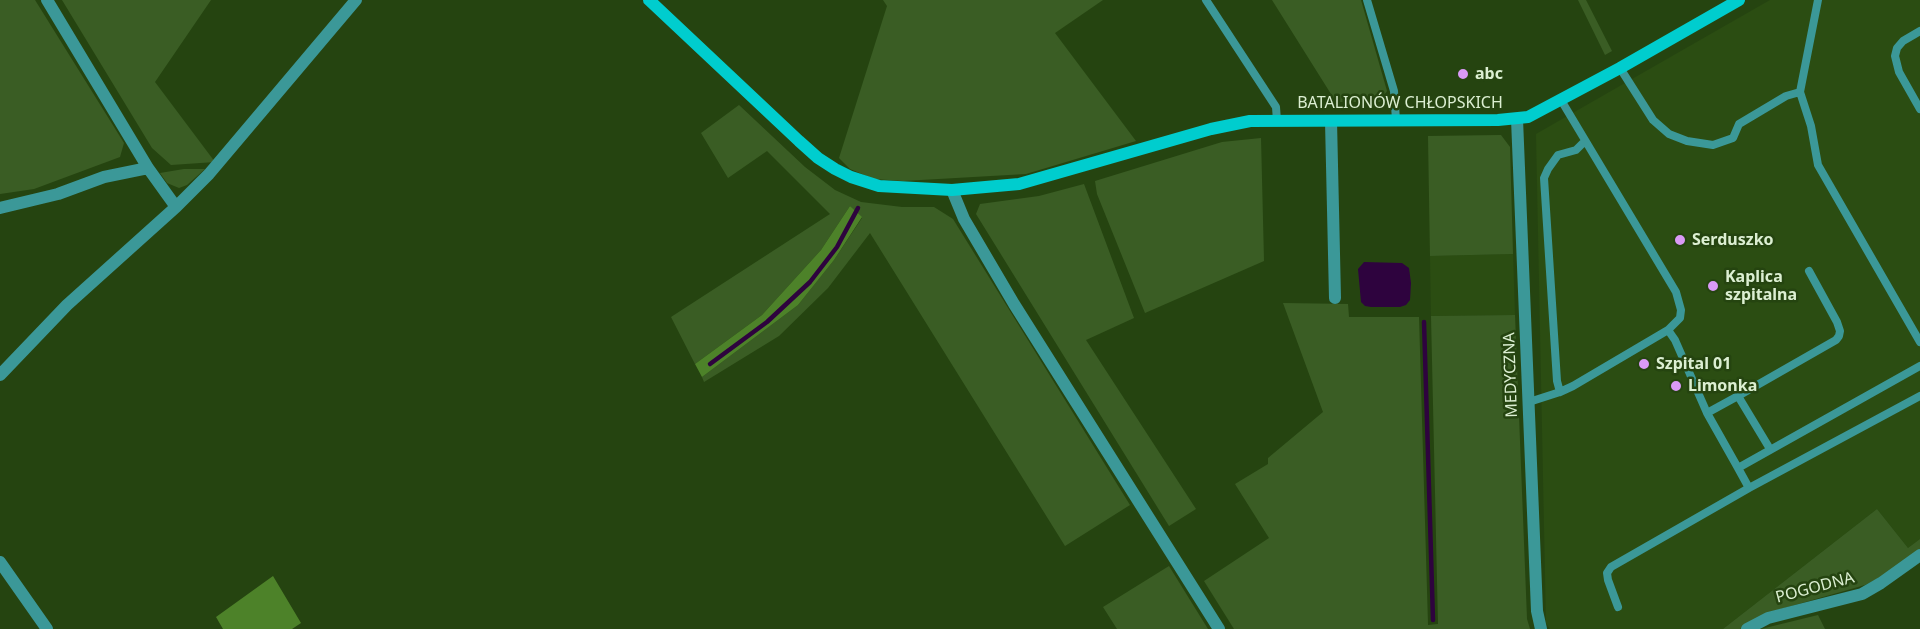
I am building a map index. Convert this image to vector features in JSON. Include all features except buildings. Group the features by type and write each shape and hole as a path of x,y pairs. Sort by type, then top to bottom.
{"street":[{"path":"47,0 148,168 176,207"},
{"path":"0,375 67,305 176,207 209,174 356,0"},
{"name":"BATALIONÓW CHŁOPSKICH","path":"649,0 799,141 835,169 879,186 952,190 1019,184 1211,129 1250,121 1517,119 1542,111 1739,0"},
{"name":"MEDYCZNA","path":"1517,119 1537,611 1541,629"},
{"path":"1331,121 1335,298"},
{"path":"0,208 58,194 104,177 148,168"},
{"path":"952,190 964,219 1014,303 1219,629"},
{"name":"POGODNA","path":"1747,629 1768,618 1862,594 1881,584 1920,555"},
{"path":"0,562 47,629"}],"lane":[{"path":"1206,0 1276,107 1278,121"},
{"path":"1367,0 1394,91 1396,120"},
{"path":"1818,0 1800,92 1811,126 1818,165 1920,342"},
{"path":"1920,31 1903,41 1895,56 1899,72 1920,109"},
{"path":"1620,68 1653,120 1669,134 1687,141 1713,146 1733,138 1739,124 1786,96 1800,92"},
{"path":"1529,402 1572,386 1668,330 1680,318 1681,310 1680,301 1626,205 1562,100"},
{"path":"1560,392 1557,381 1544,178 1558,155 1576,150 1585,141"},
{"path":"1707,413 1836,340 1839,336 1837,322 1809,272"},
{"path":"1668,330 1675,340 1707,413 1749,488"},
{"path":"1738,468 1920,366"},
{"path":"1738,396 1770,449"},
{"path":"1618,607 1608,580 1607,573 1611,567 1749,488 1920,396"}],"shaded area":[{"path":"0,0 35,0 124,143 120,157 34,189 0,194"},
{"path":"62,0 211,0 155,82 215,162 171,165 152,148"},
{"path":"883,0 1103,0 1055,33 1136,141 1026,174 903,181 874,179 850,169 839,158 887,6"},
{"path":"1272,0 1361,0 1387,91 1380,102 1336,102"},
{"path":"1578,0 1586,0 1612,51 1605,55"},
{"path":"1770,0 1920,0 1920,539 1908,548 1877,509 1723,629 1550,629 1546,623 1536,134"},
{"path":"739,105 805,167 835,190 861,202 902,207 934,207 953,219 1130,505 1065,546 870,233 828,288 779,336 704,382 702,377 798,305 834,260 862,218 850,206 821,250 762,315 695,364 671,317 830,214 767,151 728,178 701,133"},
{"path":"1501,135 1510,147 1513,254 1430,256 1428,136"},
{"path":"1261,138 1264,261 1145,313 1097,194 1095,181 1222,142"},
{"path":"184,169 205,169 187,185 179,188 167,183 160,173"},
{"path":"1084,184 1134,318 1086,340 1196,509 1169,526 976,214 980,204 1039,196"},
{"path":"850,206 862,217 834,260 798,305 702,377 695,364 762,315 821,250"},
{"path":"1513,254 1515,315 1431,316 1430,256"},
{"path":"1364,262 1402,263 1409,268 1410,300 1406,305 1371,307 1361,302 1358,269"},
{"path":"1283,303 1348,304 1349,317 1419,317 1428,625 1438,624 1431,316 1515,315 1527,619 1530,629 1234,629 1204,581 1269,538 1235,484 1268,464 1268,458 1323,412"},
{"path":"1877,509 1908,548 1920,539 1920,549 1885,575 1865,585 1781,609 1740,629 1723,629"},
{"path":"1169,566 1208,629 1117,629 1103,607"},
{"path":"273,576 301,623 292,629 223,629 216,617"},
{"path":"1818,615 1825,629 1761,629"}],"waterway":[{"path":"710,364 767,322 810,282 837,247 858,208"},
{"path":"1424,322 1433,620"}],"place":[{"name":"abc","path":"1463,74"},
{"name":"Serduszko","path":"1680,240"},
{"name":"Kaplica szpitalna","path":"1713,286"},
{"name":"Szpital 01","path":"1644,364"},
{"name":"Limonka","path":"1676,386"}]}
